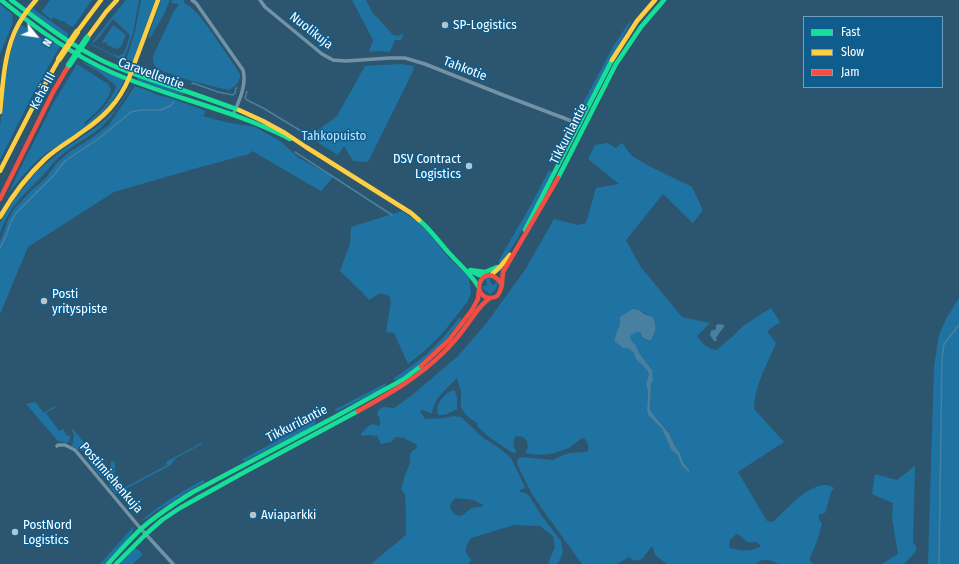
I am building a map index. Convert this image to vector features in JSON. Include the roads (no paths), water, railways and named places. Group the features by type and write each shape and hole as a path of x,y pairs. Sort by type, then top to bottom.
{"main road":[{"name":"Caravellentie","path":"1,0 24,15 54,40 82,58 98,66 234,112 263,120 296,139 306,147 411,213 428,228 456,261 473,278 479,288"},
{"name":"Caravellentie","path":"11,0 24,15"},
{"path":"0,112 8,49 18,23 36,0"},
{"name":"Kehä III","path":"0,172 59,59 100,0"},
{"name":"Kehä III","path":"0,199 53,92 87,38 117,0"},
{"path":"0,217 23,183 45,159 91,127 108,111 122,93 131,76 158,0"},
{"name":"Tikkurilantie","path":"501,283 503,272 548,198 612,61 636,22 655,0"},
{"name":"Tikkurilantie","path":"488,275 503,264 511,253 616,64 641,27 664,0"},
{"name":"Caravellentie","path":"456,261 479,275 488,275"},
{"path":"470,270 485,272 503,264"},
{"path":"488,275 498,277 501,283 500,292 496,296 490,298 484,296 479,288 480,281 488,275"},
{"name":"Tikkurilantie","path":"116,564 143,531 168,508 193,492 404,379 419,368 449,340 472,310 478,299 479,288"},
{"name":"Tikkurilantie","path":"108,564 130,540 195,498 349,417 407,382 440,356 466,327 484,301 490,298"}],"street":[{"path":"192,0 196,3 243,70 245,80 234,112"},
{"name":"Nuolikuja","path":"260,0 265,7 322,54 333,60"},
{"name":"Tahkotie","path":"333,60 346,61 405,58 569,120 581,127"},
{"name":"Postimiehenkuja","path":"57,446 58,444 65,445 75,450 143,531 173,564"}],"waterway":[{"path":"192,84 193,83 218,92 233,95 237,88"},
{"path":"246,92 245,98 247,100 263,108 306,135"},
{"path":"0,248 16,213 54,175 64,162 98,139 131,112 140,110 161,110 170,106 174,102"},
{"path":"295,152 392,215"},
{"path":"939,564 942,357 944,344 959,325"}],"place":[{"name":"SP-Logistics","path":"445,25"},
{"name":"DSV Contract Logistics","path":"469,166"},
{"name":"Posti yrityspiste","path":"44,301"},
{"name":"Aviaparkki","path":"253,515"},
{"name":"PostNord Logistics","path":"15,532"}],"park label":[{"name":"Tahkopuisto","path":"334,136"}]}
